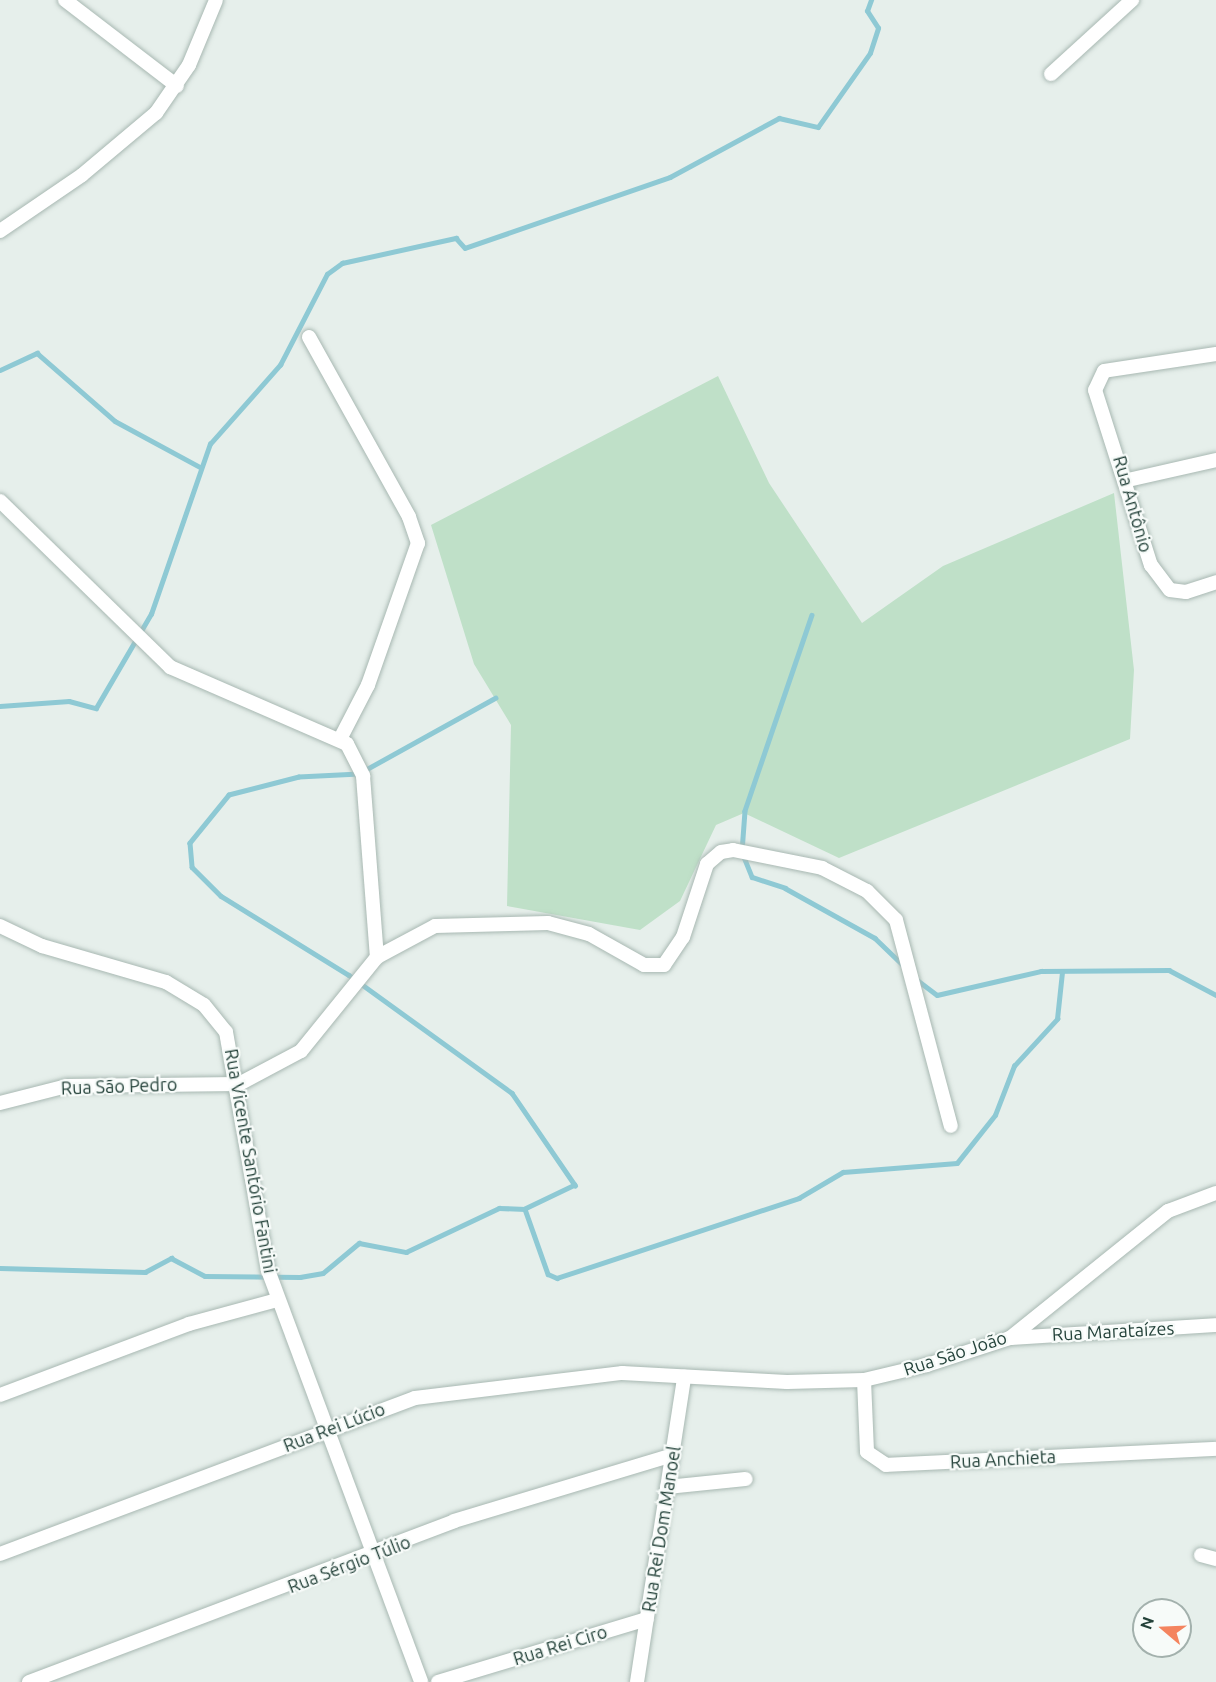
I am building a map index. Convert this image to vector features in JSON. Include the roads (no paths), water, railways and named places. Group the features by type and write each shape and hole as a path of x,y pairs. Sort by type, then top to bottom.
{"street":[{"path":"65,0 177,86"},
{"path":"0,231 82,175 156,113 177,86 216,0"},
{"path":"1051,74 1132,0"},
{"path":"309,337 409,517 418,543 368,685 340,739"},
{"name":"Rua Antônio","path":"1216,354 1104,371 1096,379 1096,394 1128,480 1142,544 1165,586 1186,592 1216,582"},
{"path":"1128,480 1216,460"},
{"path":"0,501 81,576 170,667 340,739 355,755 363,776 377,957"},
{"path":"239,1084 311,1042 377,957 435,926 538,923 589,934 644,965 659,967 676,951 713,857 734,850 806,863 867,891 896,920 951,1126"},
{"name":"Rua Vicente Santório Fantini","path":"0,926 42,946 185,992 226,1032 239,1084 253,1198 277,1299 330,1427 421,1682"},
{"name":"Rua São Pedro","path":"0,1102 67,1086 239,1084"},
{"name":"Rua São João","path":"684,1377 864,1380 1010,1338 1168,1211 1216,1193"},
{"path":"0,1395 189,1324 277,1299"},
{"name":"Rua Marataízes","path":"1010,1338 1216,1325"},
{"name":"Rua Rei Lúcio","path":"0,1554 330,1427 415,1398 622,1373 684,1377"},
{"name":"Rua Rei Dom Manoel","path":"637,1682 684,1377"},
{"name":"Rua Anchieta","path":"864,1380 867,1452 886,1465 1216,1449"},
{"name":"Rua Sérgio Túlio","path":"29,1682 376,1555 533,1494 672,1455"},
{"path":"667,1487 746,1479"},
{"path":"1202,1555 1216,1559"},
{"name":"Rua Rei Ciro","path":"438,1682 647,1619"}],"waterway":[{"path":"0,706 69,701 96,708 151,614 210,444 280,365 327,274 342,263 456,238 465,248 670,177 779,118 818,127 870,53 878,28 867,11 871,0"},
{"path":"0,370 37,353 115,421 200,467"},
{"path":"812,615 745,811 742,852 752,877 785,888 875,938 904,966"},
{"path":"496,698 359,774 299,777 229,795 190,843 192,867 221,896 349,975 512,1093 575,1185 525,1209"},
{"path":"916,979 937,995 1041,971 1169,970 1216,995"},
{"path":"525,1209 548,1274 557,1278 799,1198 843,1172 957,1163 995,1115 1014,1066 1057,1019 1062,972"},
{"path":"0,1268 145,1272 171,1258 205,1276 300,1277 323,1273 359,1243 406,1252 499,1208 525,1209"}]}
